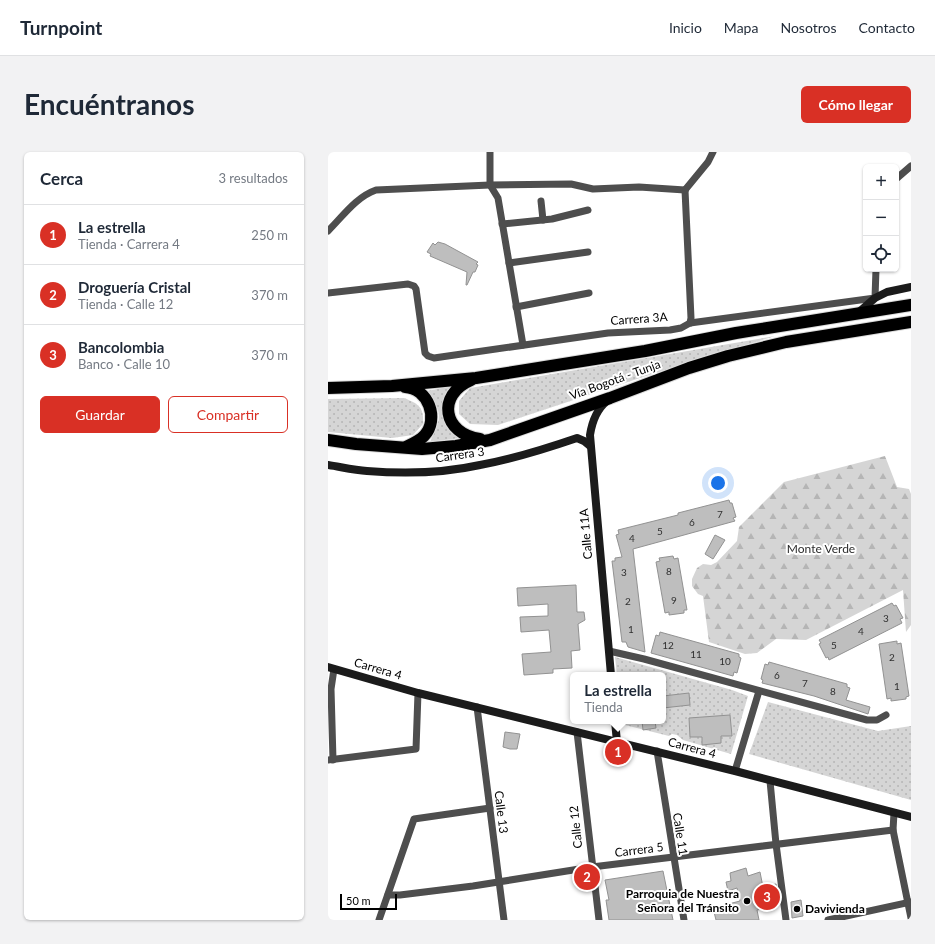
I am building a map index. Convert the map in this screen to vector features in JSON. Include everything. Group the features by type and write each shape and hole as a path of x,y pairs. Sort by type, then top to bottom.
{"highway":[{"name":"Vía Bogotá - Tunja","path":"328,388 392,386 476,378 645,351 736,333 911,305"},
{"name":"Vía Bogotá - Tunja","path":"328,440 356,444 422,449 456,446 490,440 610,398 688,368 786,342 911,322"},
{"path":"476,378 456,389 450,399 448,410 451,421 457,430 467,436 490,440"},
{"path":"392,386 409,387 418,391 426,398 431,407 432,417 430,427 424,436 404,448"}],"street":[{"path":"490,152 490,186 498,198 523,345"},
{"path":"690,323 685,190 708,162 713,152"},
{"path":"899,176 911,166"},
{"path":"328,231 360,198 366,193 376,190 572,184 593,189 639,187 685,190"},
{"path":"541,202 543,220"},
{"path":"502,224 543,220 588,210"},
{"path":"509,263 588,252"},
{"path":"875,298 876,272"},
{"name":"Carrera 3A","path":"328,293 408,284 414,286 416,289 425,352 428,356 434,358 614,333 670,330 680,328 690,323 875,298"},
{"name":"Carrera 3A","path":"857,314 875,298 887,292 911,287"},
{"path":"516,307 589,293"},
{"name":"Calle 11A","path":"610,398 602,405 596,414 592,424 590,446 611,672"},
{"name":"Carrera 3","path":"328,465 367,471 439,471 480,466 548,448 577,438 590,446"},
{"path":"609,651 644,659 867,720 877,720 886,715"},
{"path":"331,668 330,760 416,749 418,693"},
{"name":"Carrera 4","path":"331,668 418,693 657,751 911,817"},
{"path":"735,771 759,691"},
{"name":"Calle 13","path":"477,708 504,920"},
{"path":"615,724 617,742"},
{"name":"Calle 12","path":"577,732 599,920"},
{"name":"Calle 11","path":"657,751 684,920"},
{"path":"770,781 776,844 786,920"},
{"path":"379,920 414,819 490,808"},
{"path":"894,813 893,830 909,902 911,918"},
{"name":"Carrera 5","path":"388,895 400,895 499,883 592,867 893,830"},
{"path":"828,920 909,902"}],"green space":[{"path":"775,336 643,377 498,425 470,424 459,414 459,401 470,388"},
{"path":"452,386 445,394 445,415 449,429 460,438 430,442 439,421 439,416 436,406 427,391"},
{"path":"404,398 417,404 423,414 423,424 413,435 392,438 328,432 328,399"},
{"name":"Monte Verde","path":"885,456 897,487 909,489 911,494 911,625 906,632 903,590 806,640 776,639 757,653 745,654 709,642 703,596 698,594 692,586 692,579 697,568 703,564 711,565 717,562 737,541 739,527 784,482"},
{"path":"615,657 732,690 748,696 731,754 683,740 677,735 672,734 669,736 621,724 666,724 666,672 617,672"},
{"path":"768,702 878,731 911,726 911,800 749,754"}],"building":[{"path":"438,242 445,244 478,262 476,264 478,265 475,272 473,272 467,285 467,272 430,256 431,254 427,252 433,243 435,245"},
{"path":"729,500 730,503 732,503 736,517 733,518 735,521 633,549 645,652 628,647 626,642 622,642 612,561 615,561 615,558 622,557 616,535 619,534 618,530"},
{"path":"715,535 725,540 713,559 705,554"},
{"path":"673,556 674,559 678,558 687,610 684,610 684,613 669,615 669,612 665,613 656,562 660,561 659,558"},
{"path":"576,585 577,612 584,612 585,620 578,624 580,650 571,651 572,668 553,669 553,673 524,675 522,654 551,652 549,630 521,632 520,617 548,616 548,604 518,606 517,588"},
{"path":"892,603 894,606 896,605 903,618 900,619 902,623 829,660 828,657 826,658 819,644 821,643 819,640"},
{"path":"660,632 739,654 739,657 741,658 737,673 734,672 733,676 651,653 656,635 659,636"},
{"path":"897,641 897,644 901,643 909,696 906,697 906,699 891,701 891,698 887,699 879,644"},
{"path":"769,662 847,684 847,687 850,688 846,700 870,707 868,714 814,696 762,683 763,680 761,679 765,664 768,665"},
{"path":"689,693 690,705 666,708 666,696"},
{"path":"730,715 732,736 721,736 721,743 702,745 702,737 690,737 689,718"},
{"path":"642,724 655,724 656,728 643,730"},
{"path":"505,732 520,734 517,749 503,747"},
{"path":"746,868 748,876 760,872 763,887 776,884 778,906 757,910 759,920 716,920 713,908 740,901 737,888 728,891 726,882 731,881 730,873"},
{"path":"663,871 673,920 609,920 606,900 609,900 605,880"},
{"name":"Davivienda","path":"801,900 803,916 792,918 791,902"}],"place":[{"name":"La estrella","path":"618,752"},
{"name":"Droguería Cristal","path":"587,877"},
{"name":"Bancolombia","path":"767,897"},
{"name":"Parroquia de Nuestra Señora del Tránsito","path":"747,901"},
{"name":"Davivienda","path":"797,909"}]}
